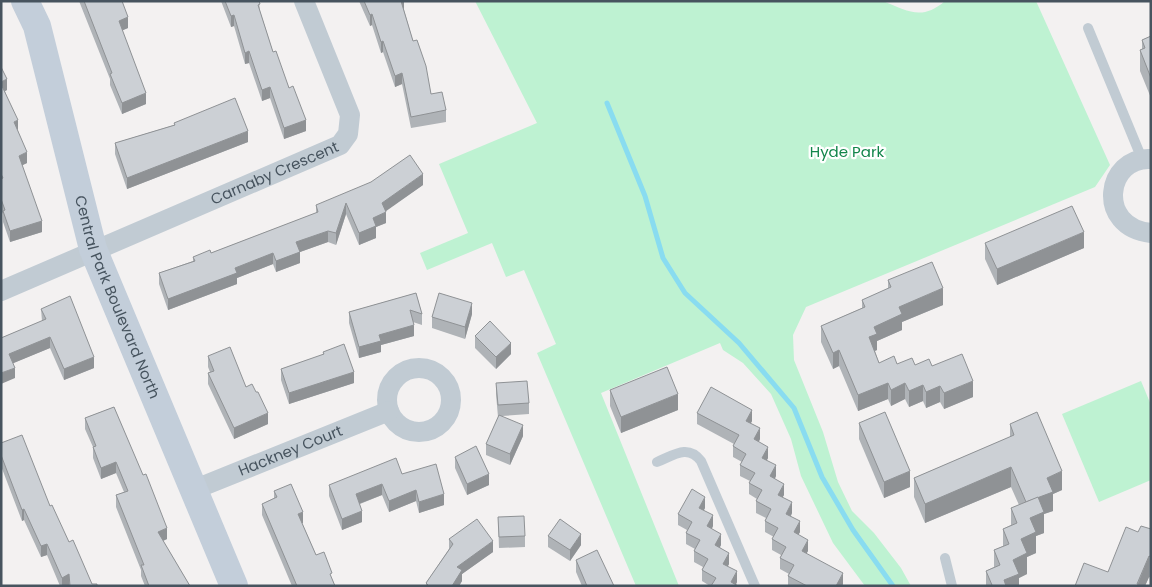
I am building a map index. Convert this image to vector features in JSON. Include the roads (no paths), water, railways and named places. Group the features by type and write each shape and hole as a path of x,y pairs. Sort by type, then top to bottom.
{"street":[{"name":"Central Park Boulevard North","path":"25,1 37,26 93,249 234,586"},
{"name":"Carnaby Crescent","path":"1,291 93,249 340,145 348,134 350,116 304,1"},
{"path":"1146,159 1121,172 1114,183 1112,196 1116,212 1125,225 1141,232 1151,233"},
{"name":"Hackney Court","path":"193,490 389,411"}],"lane":[{"path":"1088,28 1146,159"},
{"path":"657,462 686,450 695,453 701,461 755,586"},
{"path":"945,558 952,586"}],"waterway":[{"path":"607,103 645,196 663,258 685,293 739,343 794,408 822,477 853,530 893,586"}],"park label":[{"name":"Hyde Park","path":"847,152"}]}
